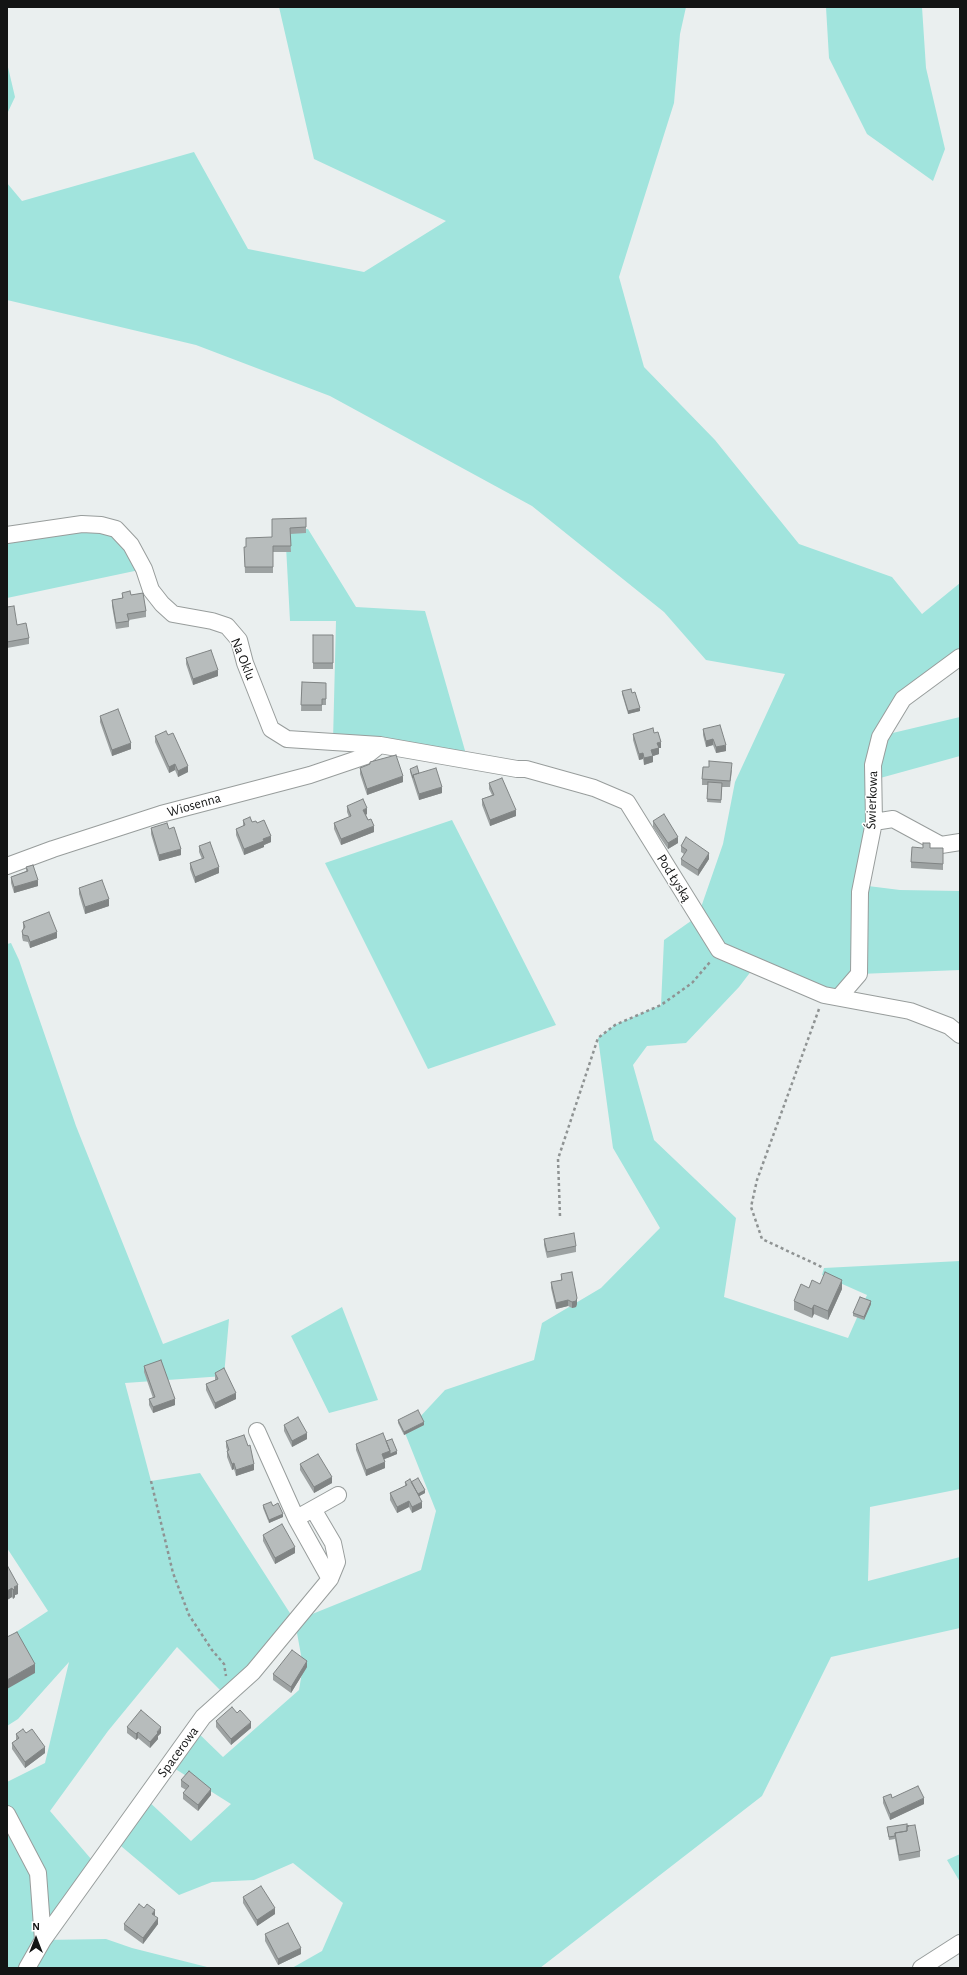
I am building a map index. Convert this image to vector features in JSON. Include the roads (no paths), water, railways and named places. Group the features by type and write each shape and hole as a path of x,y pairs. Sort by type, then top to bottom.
{"street":[{"name":"Na Oklu","path":"7,535 82,524 101,525 116,529 131,545 144,569 151,590 162,604 173,614 212,621 227,626 239,640 245,663 271,729 287,739 380,745"},
{"name":"Świerkowa","path":"840,996 859,974 860,892 874,822 873,765 880,737 903,699 960,657"},
{"name":"Wiosenna","path":"7,866 53,849 161,814 310,775 366,756 380,745"},
{"name":"Pod Łyską","path":"380,745 517,769 526,769 594,788 627,802 719,950 824,995 840,996"},
{"path":"874,822 893,819 941,845 960,842"},
{"path":"840,996 910,1011 949,1026 960,1034"},
{"path":"257,1431 296,1518 330,1579"},
{"path":"296,1518 338,1495"},
{"name":"Spacerowa","path":"27,1968 43,1940 203,1717 253,1672 330,1579 337,1562 333,1543 313,1509"},
{"path":"7,1814 38,1873 43,1940"},
{"path":"921,1968 960,1943"}]}
